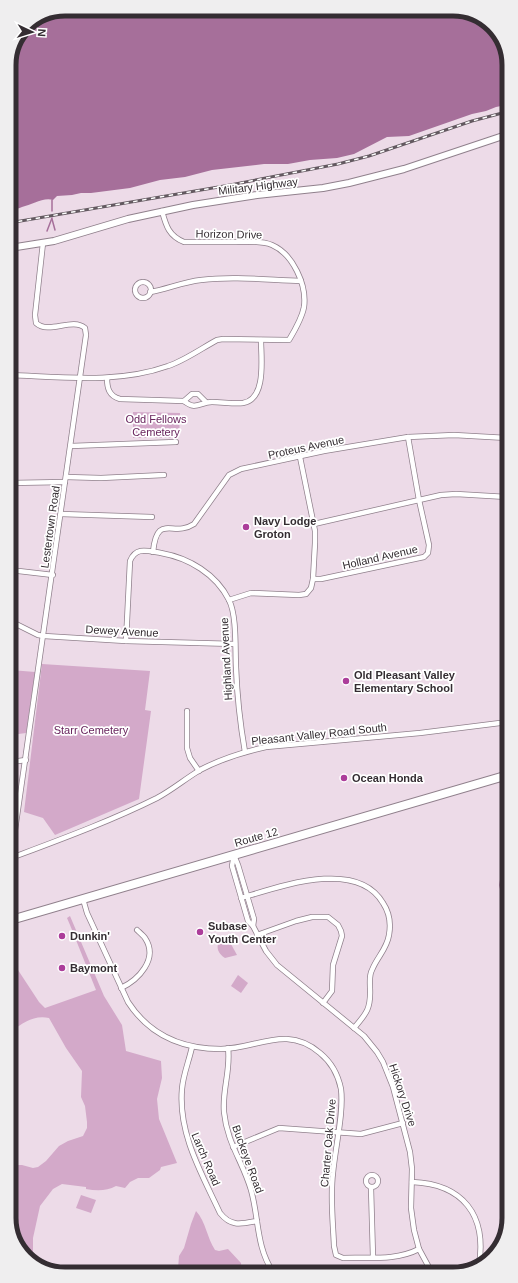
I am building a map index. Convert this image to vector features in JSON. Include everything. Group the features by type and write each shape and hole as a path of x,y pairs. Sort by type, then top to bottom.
{"highway":[{"name":"Route 12","path":"16,919 502,777"}],"street":[{"name":"Military Highway","path":"16,247 73,236 128,219 232,198 295,192 349,183 404,169 502,136"},
{"name":"Horizon Drive","path":"162,212 166,226 170,233 176,239 184,242 259,242 272,245 286,256 295,268 301,281 304,293 304,307 289,340 261,340"},
{"name":"Lestertown Road","path":"16,825 53,575 86,335 85,328 79,325 43,327 36,324 35,320 43,243"},
{"path":"150,292 179,284 214,279 234,278 301,281"},
{"path":"16,375 107,378 170,366 217,340 261,340 260,388 256,396 244,403 206,402 201,405 194,406 188,405 184,401 120,399 115,398 108,389 107,378"},
{"path":"184,401 192,394 198,394 206,402"},
{"name":"Proteus Avenue","path":"153,552 156,534 162,529 169,527 182,529 188,528 194,524 229,475 242,469 324,451 408,437 454,435 502,438"},
{"name":"Holland Avenue","path":"313,579 321,579 424,557 428,553 429,546 408,437"},
{"path":"71,446 176,442"},
{"path":"229,600 251,593 291,595 306,594 311,588 313,579 315,537 314,524 300,457"},
{"path":"16,483 164,475"},
{"path":"314,524 442,495 456,494 502,497"},
{"path":"61,514 152,517"},
{"name":"Highland Avenue","path":"126,641 130,561 133,555 140,551 153,552 184,559 199,566 215,581 229,600 232,611 238,709 245,752"},
{"path":"16,571 53,575"},
{"name":"Dewey Avenue","path":"16,624 44,636 126,641 235,644"},
{"path":"187,710 187,748 190,758 200,771"},
{"name":"Pleasant Valley Road South","path":"16,856 56,842 142,805 159,797 200,771 245,752 266,747 420,733 502,723"},
{"path":"16,761 26,760"},
{"name":"Hickory Drive","path":"234,856 254,920 253,926"},
{"name":"Hickory Drive","path":"234,856 232,866 248,921 253,926 266,951 277,965 354,1028 370,1043 383,1062 393,1087 410,1152 412,1219 416,1241 430,1267"},
{"path":"241,898 300,881 329,879 359,883 371,889 381,899 389,919 389,935 385,949 371,971 371,1000 369,1009 354,1028"},
{"name":"Charter Oak Drive","path":"83,899 87,913 121,988 135,1013 168,1038 192,1047 228,1048 281,1039 300,1042 310,1045 331,1064 336,1072 340,1085 341,1098 332,1181 334,1246 336,1255 343,1258 373,1257"},
{"path":"257,935 312,917 328,917 338,925 342,936 333,965 332,991 323,1003"},
{"path":"121,988 138,978 143,972 147,963 149,948 146,939 136,930"},
{"name":"Larch Road","path":"192,1047 182,1087 181,1104 184,1125 190,1146 224,1219 237,1224 257,1221"},
{"name":"Buckeye Road","path":"228,1048 230,1064 223,1106 227,1129 233,1147 252,1190 263,1255 270,1267"},
{"path":"233,1147 279,1128 301,1128 361,1134 402,1123"},
{"path":"412,1182 436,1185 449,1190 462,1199 472,1212 478,1224 481,1237 480,1259"},
{"path":"372,1188 373,1257 396,1257 420,1249"}],"green space":[{"name":"Odd Fellows Cemetery","path":"133,412 180,413 179,438 133,438"},
{"name":"Starr Cemetery","path":"42,664 150,671 145,710 151,711 139,799 55,835 43,818 24,812"},
{"path":"16,670 35,672 26,733 16,734"},
{"path":"70,916 104,996 122,1025 126,1051 161,1061 162,1078 157,1099 159,1119 177,1163 161,1167 160,1170 149,1178 138,1178 130,1182 125,1188 116,1186 105,1190 94,1190 86,1189 86,1187 62,1184 53,1189 40,1206 33,1238 33,1255 21,1240 16,1225 16,1165 33,1168 38,1167 46,1161 59,1146 83,1136 87,1128 87,1122 85,1106 81,1097 82,1071 66,1048 49,1018 43,1017 33,1019 16,1028 16,964 18,970 39,1002 45,1008 96,990 67,918"},
{"path":"226,935 237,955 225,958 219,952 218,943"},
{"path":"238,975 248,983 241,993 231,986"},
{"path":"81,1195 96,1200 91,1213 76,1208"},
{"path":"196,1211 202,1220 215,1250 219,1251 228,1249 241,1263 241,1267 178,1267 179,1256 184,1248"}],"shaded area":[{"path":"58,16 457,16 469,19 483,26 494,38 501,55 502,106 472,114 409,136 387,137 354,154 337,158 310,160 288,164 264,164 212,170 185,177 160,180 130,188 57,196 53,200 41,200 16,209 16,61 21,43 26,35 40,23"}],"waterway":[{"path":"52,200 52,211"},
{"path":"47,231 52,218"},
{"path":"52,219 55,230"},
{"path":"502,844 502,854"},
{"path":"502,871 500,885 502,896"}],"railway":[{"path":"16,222 230,185 338,164 369,156 472,121 502,113"}],"place":[{"name":"Navy Lodge Groton","path":"246,527"},
{"name":"Old Pleasant Valley Elementary School","path":"346,681"},
{"name":"Ocean Honda","path":"344,778"},
{"name":"Subase Youth Center","path":"200,932"},
{"name":"Dunkin'","path":"62,936"},
{"name":"Baymont","path":"62,968"}]}
